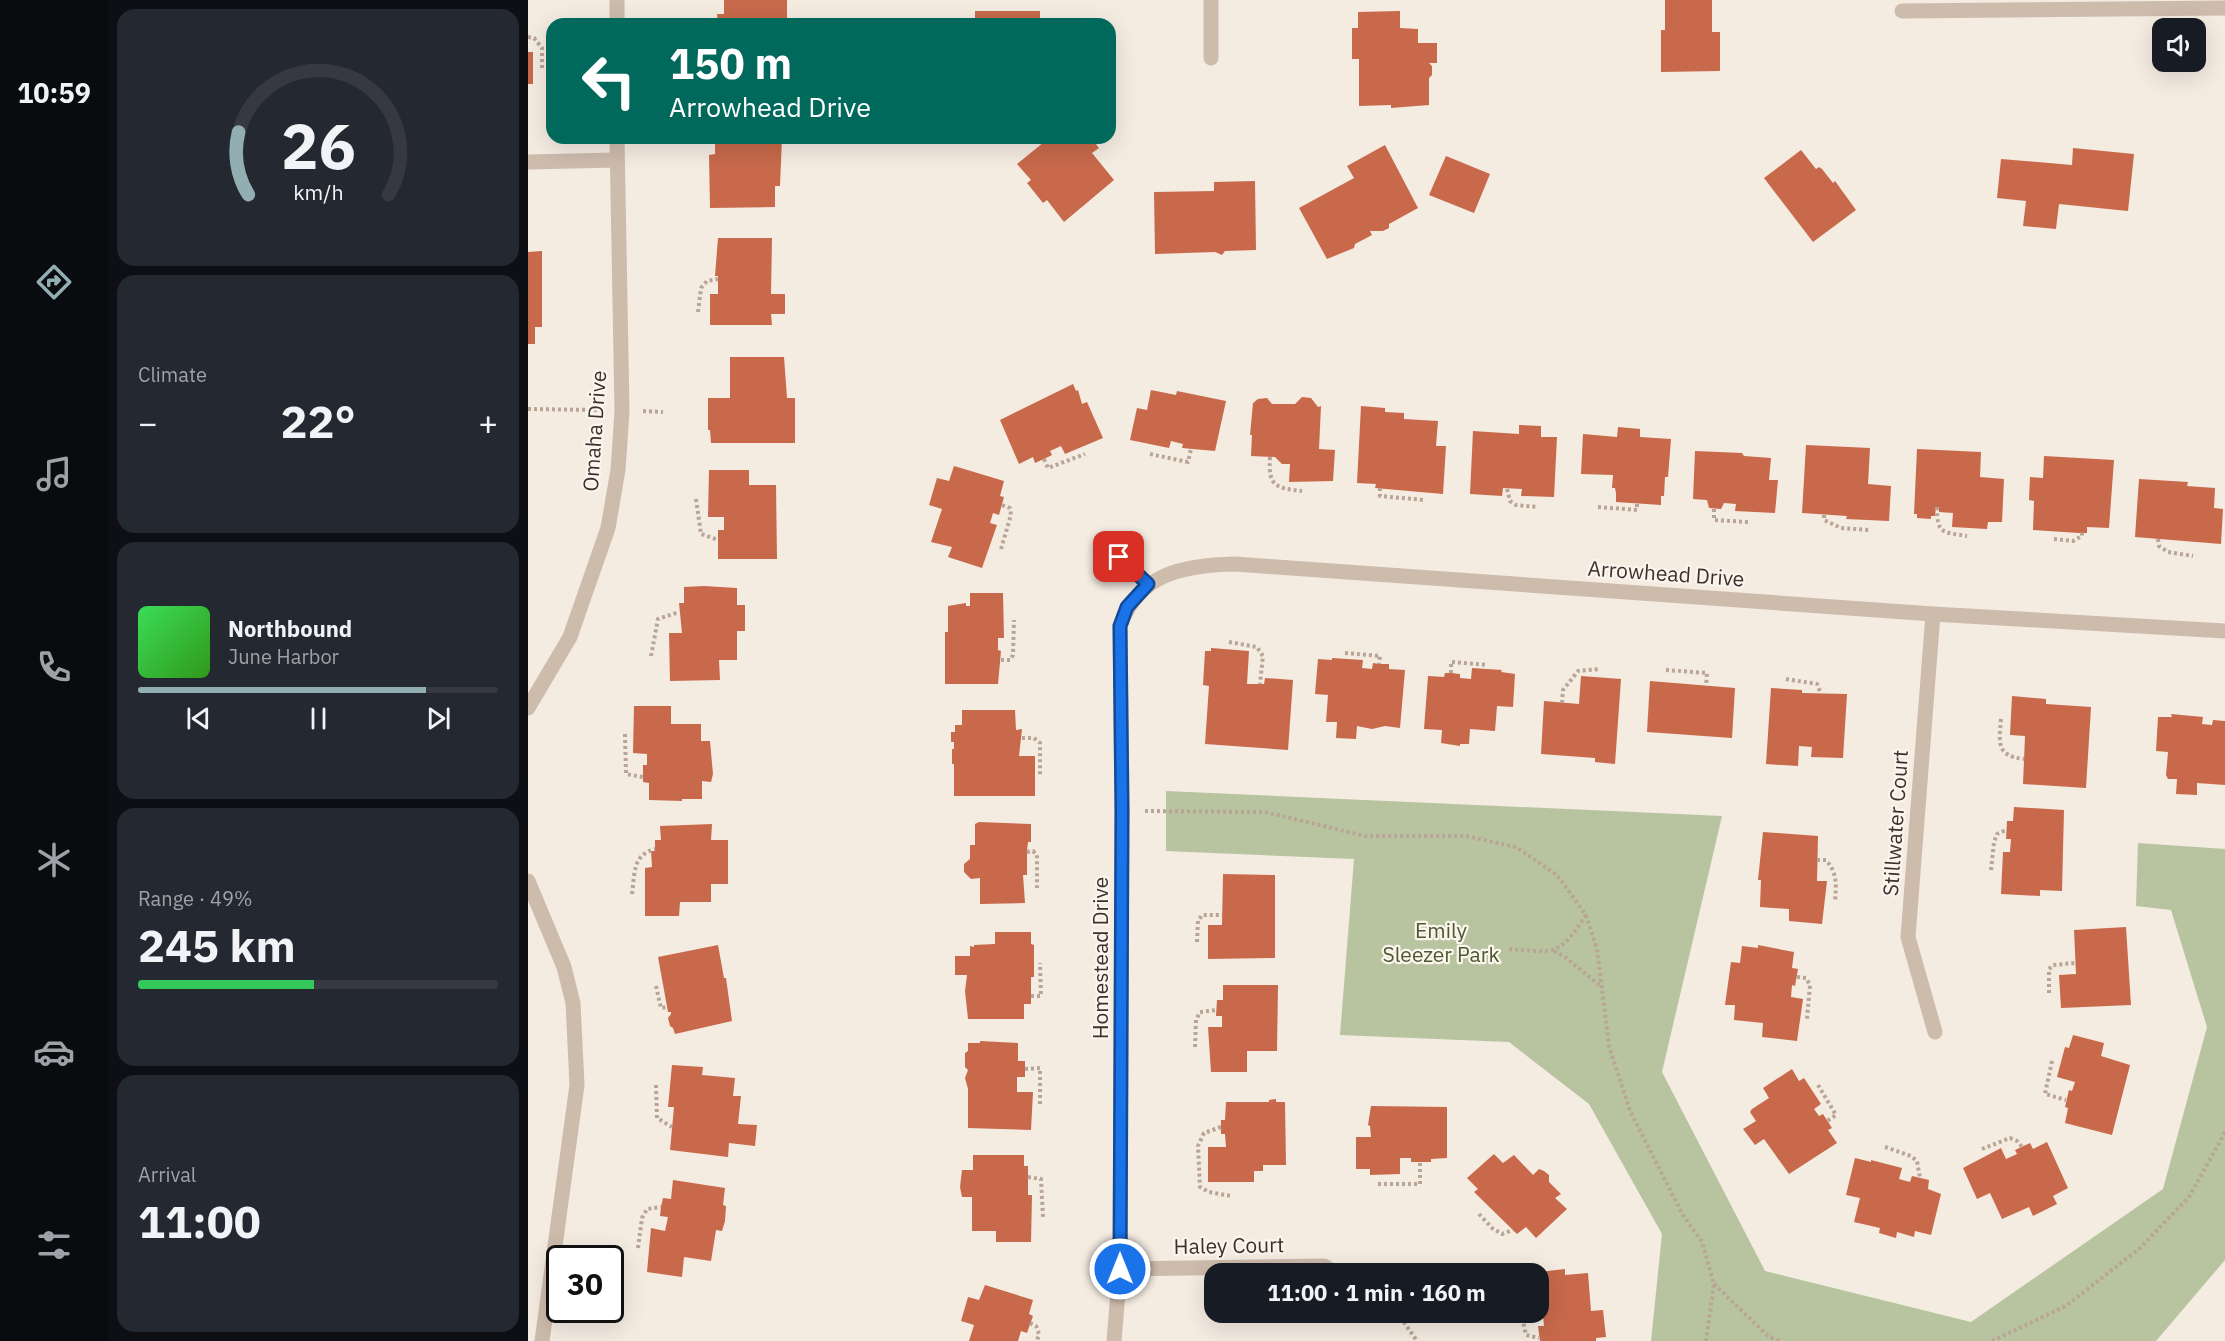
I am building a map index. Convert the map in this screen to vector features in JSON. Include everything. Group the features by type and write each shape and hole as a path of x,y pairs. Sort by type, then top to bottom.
{"street":[{"path":"616,0 617,18"},
{"path":"1211,0 1211,58"},
{"path":"1902,11 2225,8"},
{"name":"Omaha Drive","path":"528,708 570,637 608,528 618,470 622,411 617,144"},
{"path":"528,162 617,160"},
{"path":"1119,557 1148,584"},
{"name":"Arrowhead Drive","path":"1148,584 1192,566 1235,564 1933,614 2225,631"},
{"name":"Homestead Drive","path":"1114,1341 1120,1269 1122,810 1120,626 1127,607 1148,584"},
{"name":"Stillwater Court","path":"1933,614 1908,937 1935,1032"},
{"path":"528,881 564,967 571,994 577,1085 542,1341"},
{"name":"Haley Court","path":"1120,1269 1204,1268"}],"path":[{"path":"528,37 534,38 542,48 542,68"},
{"path":"698,312 701,288 707,281 718,279"},
{"path":"528,409 600,410"},
{"path":"643,411 663,411"},
{"path":"1150,454 1188,462 1191,449"},
{"path":"1044,459 1048,468 1084,453"},
{"path":"1269,457 1269,473 1273,483 1283,489 1302,491"},
{"path":"1380,488 1380,496 1424,500"},
{"path":"1507,489 1506,496 1516,505 1538,507"},
{"path":"696,499 700,534 718,540"},
{"path":"1598,507 1637,510 1637,504"},
{"path":"1001,549 1011,515 1010,508 1002,505"},
{"path":"1937,507 1939,529 1945,533 1967,536"},
{"path":"1714,509 1714,520 1748,522"},
{"path":"1824,515 1824,520 1831,525 1840,528 1869,530"},
{"path":"2054,539 2073,541 2082,536 2082,532"},
{"path":"2158,539 2159,546 2168,552 2193,556"},
{"path":"651,656 658,619 679,612"},
{"path":"1001,660 1010,660 1013,655 1014,620"},
{"path":"1230,642 1257,647 1263,656 1260,684"},
{"path":"1345,653 1380,656 1379,663"},
{"path":"1451,673 1451,662 1487,665"},
{"path":"1562,703 1563,690 1578,671 1600,669"},
{"path":"1666,670 1707,673 1706,686"},
{"path":"1786,679 1817,684 1821,694"},
{"path":"2001,719 2000,745 2004,754 2012,758 2024,759"},
{"path":"625,734 626,774 644,777"},
{"path":"1022,738 1034,738 1040,744 1040,776"},
{"path":"1143,811 1265,812 1365,836 1466,837 1516,847 1557,875 1586,915 1597,950 1609,1046 1630,1111 1683,1215 1702,1242 1714,1284 1706,1341"},
{"path":"1991,870 1997,834 2006,830"},
{"path":"632,894 636,863 645,852 655,849"},
{"path":"1027,852 1034,852 1037,855 1037,888"},
{"path":"1817,860 1826,860 1833,868 1837,879 1835,902"},
{"path":"1197,942 1198,921 1202,915 1222,915"},
{"path":"1554,951 1564,944 1586,915"},
{"path":"1509,950 1554,951 1565,957 1603,988"},
{"path":"1031,996 1041,996 1040,963"},
{"path":"2049,993 2049,969 2053,965 2075,963"},
{"path":"1797,977 1806,978 1810,985 1807,1018"},
{"path":"656,986 661,1008 667,1007"},
{"path":"1195,1047 1196,1020 1200,1012 1217,1010"},
{"path":"2052,1061 2045,1094 2066,1100"},
{"path":"1025,1069 1040,1068 1040,1107"},
{"path":"1818,1084 1836,1114 1827,1121"},
{"path":"656,1085 657,1118 672,1126"},
{"path":"1221,1127 1204,1133 1198,1146 1200,1187 1209,1192 1231,1196"},
{"path":"1992,1341 2067,1306 2140,1248 2188,1197 2225,1129"},
{"path":"1982,1149 2010,1138 2022,1147"},
{"path":"1885,1147 1911,1156 1917,1161 1920,1178"},
{"path":"1378,1184 1420,1184 1420,1162"},
{"path":"1028,1177 1041,1179 1043,1217"},
{"path":"638,1248 642,1218 647,1209 661,1207"},
{"path":"1479,1214 1492,1228 1502,1234 1513,1230"},
{"path":"1714,1284 1768,1336 1780,1341"},
{"path":"1030,1323 1036,1326 1039,1334 1037,1341"},
{"path":"1405,1323 1418,1341"},
{"path":"1523,1323 1526,1335 1539,1338"}],"green space":[{"name":"Emily Sleezer Park","path":"1166,791 1722,816 1662,1072 1765,1271 1971,1322 2163,1189 2207,1027 2171,910 2136,906 2138,843 2225,849 2225,1260 2156,1341 1651,1341 1662,1234 1589,1104 1509,1042 1340,1035 1354,859 1166,851"}],"building":[{"path":"724,0 787,0 787,18 717,18 717,14 724,14"},
{"path":"1665,0 1712,0 1712,32 1720,32 1720,71 1661,72 1661,30 1665,30"},
{"path":"975,11 1040,11 1040,18 975,18"},
{"path":"1400,11 1400,28 1418,29 1418,43 1437,43 1437,63 1429,63 1432,66 1432,75 1429,78 1429,105 1391,108 1391,105 1359,106 1359,59 1352,59 1352,28 1358,28 1358,12"},
{"path":"528,52 533,52 533,84 528,84"},
{"path":"715,144 782,144 780,186 775,186 775,207 710,208 709,155 715,154"},
{"path":"1042,144 1096,144 1099,148 1092,153 1114,180 1064,222 1047,200 1043,203 1027,183 1031,180 1017,164"},
{"path":"1385,145 1418,208 1389,224 1389,228 1383,231 1370,231 1372,235 1355,244 1354,248 1327,259 1299,208 1354,178 1347,166"},
{"path":"2073,148 2134,154 2128,211 2059,204 2056,229 2023,226 2026,201 1997,198 2001,159 2072,165"},
{"path":"1801,150 1816,169 1819,167 1833,183 1835,181 1856,210 1813,242 1764,178"},
{"path":"1446,156 1490,174 1474,213 1429,195"},
{"path":"1255,181 1256,250 1225,251 1222,255 1215,252 1155,254 1154,192 1214,191 1214,182"},
{"path":"718,238 772,238 771,294 785,294 785,314 771,314 772,325 710,325 710,294 718,294 718,276 715,276"},
{"path":"542,251 542,327 535,327 535,344 528,344 528,252"},
{"path":"730,357 784,357 787,398 795,398 795,443 711,443 710,430 708,430 708,398 730,398"},
{"path":"1073,384 1076,391 1078,390 1082,404 1087,402 1103,438 1065,454 1061,446 1050,451 1052,455 1035,463 1033,457 1019,464 1000,420"},
{"path":"1151,390 1176,395 1177,391 1226,401 1215,451 1182,448 1183,444 1171,441 1169,448 1130,440 1137,408 1147,410"},
{"path":"1302,397 1311,398 1318,407 1321,406 1319,449 1335,450 1333,481 1289,482 1290,464 1282,464 1275,457 1251,456 1253,403 1258,399 1267,398 1272,404 1295,404"},
{"path":"1361,406 1385,408 1385,412 1404,413 1404,419 1438,421 1436,446 1446,446 1443,494 1375,488 1376,484 1357,483"},
{"path":"1519,425 1541,426 1541,437 1557,437 1554,497 1521,496 1522,489 1503,488 1502,496 1470,494 1473,431 1519,434"},
{"path":"1618,427 1640,429 1640,437 1671,439 1668,477 1665,477 1661,505 1616,502 1615,488 1612,488 1613,475 1581,474 1583,434 1617,437"},
{"path":"1806,445 1870,448 1868,484 1891,486 1889,521 1846,519 1847,516 1802,513"},
{"path":"1917,449 1981,452 1980,477 2004,479 2002,522 1988,522 1987,529 1952,527 1953,513 1939,512 1939,507 1936,507 1935,516 1931,516 1931,519 1917,518 1917,514 1914,514"},
{"path":"1695,451 1742,453 1744,456 1771,458 1769,480 1778,480 1775,513 1735,511 1736,504 1724,503 1721,509 1709,508 1707,500 1693,499"},
{"path":"2044,456 2114,460 2109,528 2087,527 2087,533 2033,530 2034,501 2029,500 2030,477 2043,478"},
{"path":"954,466 1004,481 1000,496 1004,497 999,515 993,513 990,523 997,525 982,568 948,557 952,547 931,542 942,509 929,505 937,478 949,481"},
{"path":"709,470 749,470 749,485 776,485 777,559 718,559 718,530 724,530 724,517 708,517"},
{"path":"2139,479 2188,482 2187,486 2215,488 2214,508 2223,509 2221,544 2135,537"},
{"path":"684,587 737,588 737,605 745,605 745,631 737,631 737,660 719,660 720,680 670,681 669,633 682,633 679,603 684,603"},
{"path":"970,593 1003,593 1004,638 998,638 998,650 1001,651 998,684 945,684 945,632 948,632 948,606 966,603 966,606 970,606"},
{"path":"1211,648 1249,651 1247,684 1264,684 1265,678 1293,680 1288,750 1205,744 1209,686 1203,685 1205,651 1211,651"},
{"path":"1332,658 1363,660 1362,668 1372,669 1373,663 1389,664 1389,669 1405,670 1400,728 1385,726 1372,729 1357,726 1356,739 1336,738 1337,722 1326,722 1328,695 1315,694 1318,659 1332,660"},
{"path":"1472,668 1502,670 1501,672 1515,674 1513,707 1497,706 1495,731 1470,729 1469,744 1460,744 1460,746 1441,743 1442,730 1424,729 1428,676 1444,677 1445,673 1451,673 1460,674 1460,678 1471,679"},
{"path":"1581,676 1621,679 1615,764 1595,762 1595,758 1541,754 1544,701 1579,704"},
{"path":"1650,681 1735,688 1732,738 1647,732"},
{"path":"1771,688 1802,690 1802,693 1847,694 1843,758 1811,757 1812,747 1799,746 1798,766 1766,764"},
{"path":"2012,696 2046,699 2046,704 2091,707 2086,788 2023,784 2025,736 2010,735"},
{"path":"634,706 671,706 671,724 701,724 701,741 710,741 713,774 711,782 702,781 702,799 649,800 649,783 643,782 643,765 647,765 647,754 633,753"},
{"path":"962,710 1015,710 1016,730 1022,729 1019,756 1035,756 1035,796 954,796 952,749 954,749 954,742 951,742 951,732 955,732 955,725 962,725"},
{"path":"2171,714 2203,717 2202,724 2212,725 2213,720 2225,721 2225,785 2197,783 2197,795 2176,794 2177,779 2168,779 2166,775 2168,752 2156,751 2158,717 2172,717"},
{"path":"2014,807 2064,810 2062,891 2040,890 2040,896 2001,894 2003,852 2010,852 2011,839 2006,839 2007,821 2013,821"},
{"path":"979,822 1031,824 1031,842 1028,842 1027,851 1027,875 1023,875 1025,903 980,904 980,878 971,879 964,872 964,864 970,859 970,845 975,845 975,824"},
{"path":"712,824 711,840 728,840 728,884 711,884 711,902 680,902 679,916 645,916 645,868 652,867 651,851 655,851 655,840 661,840 660,826"},
{"path":"1763,832 1818,836 1817,881 1827,881 1822,924 1789,921 1789,909 1760,907 1761,880 1758,880"},
{"path":"1223,874 1275,875 1275,958 1208,959 1208,925 1222,925"},
{"path":"2126,927 2131,1005 2061,1008 2059,975 2076,974 2074,930"},
{"path":"995,932 1031,932 1031,944 1034,945 1034,977 1031,977 1031,1004 1024,1004 1024,1019 968,1019 965,991 967,975 955,975 955,956 970,956 970,946 995,944"},
{"path":"718,945 724,978 726,978 732,1021 675,1034 668,1018 671,1012 668,1012 658,957"},
{"path":"1758,945 1794,952 1792,968 1798,969 1795,986 1792,985 1791,997 1803,999 1797,1041 1762,1037 1763,1023 1734,1020 1735,1005 1725,1005 1731,962 1740,963 1742,946 1758,948"},
{"path":"1223,985 1278,985 1277,1051 1247,1051 1247,1072 1211,1072 1208,1027 1222,1027 1222,1016 1216,1016 1217,1000 1223,1000"},
{"path":"2073,1035 2104,1043 2101,1056 2130,1065 2112,1135 2065,1123 2068,1108 2065,1107 2069,1090 2072,1091 2075,1082 2057,1077 2065,1047 2069,1048"},
{"path":"980,1041 1018,1043 1018,1061 1025,1061 1025,1077 1017,1077 1017,1092 1033,1092 1031,1130 968,1128 968,1089 965,1078 968,1070 965,1067 965,1053 968,1051 968,1043 980,1043"},
{"path":"672,1065 703,1067 702,1075 735,1078 733,1096 741,1096 738,1124 757,1125 755,1146 729,1143 728,1157 670,1150 674,1107 668,1107"},
{"path":"1792,1069 1799,1081 1804,1078 1821,1104 1814,1109 1819,1116 1823,1114 1832,1128 1828,1130 1837,1143 1789,1174 1764,1139 1755,1145 1743,1129 1756,1121 1750,1112 1752,1109 1769,1098 1763,1088"},
{"path":"1276,1099 1276,1102 1285,1102 1286,1165 1263,1165 1263,1171 1254,1171 1254,1182 1208,1182 1208,1147 1226,1147 1225,1134 1221,1134 1221,1120 1225,1120 1226,1102 1269,1102 1269,1100"},
{"path":"1371,1106 1447,1107 1447,1158 1431,1159 1431,1162 1411,1162 1411,1158 1400,1158 1400,1174 1370,1175 1370,1169 1356,1169 1356,1137 1371,1137 1368,1125"},
{"path":"2047,1142 2068,1188 2053,1196 2057,1204 2033,1216 2029,1207 2002,1219 1990,1193 1977,1199 1963,1168 2001,1148 2006,1159 2017,1154 2015,1150 2030,1143 2033,1149"},
{"path":"1494,1154 1503,1163 1514,1155 1533,1175 1539,1169 1544,1171 1549,1175 1549,1182 1561,1194 1555,1198 1567,1209 1536,1238 1526,1227 1517,1234 1474,1192 1478,1189 1467,1178"},
{"path":"973,1155 1024,1155 1024,1166 1028,1166 1028,1195 1032,1195 1031,1242 996,1242 996,1231 972,1231 972,1197 962,1197 960,1187 962,1170 973,1170"},
{"path":"1855,1158 1902,1168 1899,1179 1910,1182 1912,1176 1929,1180 1928,1189 1941,1194 1931,1235 1915,1231 1914,1237 1897,1232 1896,1238 1879,1233 1880,1228 1854,1222 1860,1198 1846,1195"},
{"path":"673,1180 725,1188 723,1205 726,1206 725,1221 722,1231 716,1230 711,1261 684,1257 682,1277 647,1272 651,1228 665,1231 668,1217 660,1216 661,1207 663,1198 671,1199"},
{"path":"1565,1269 1565,1275 1588,1273 1591,1311 1603,1310 1606,1337 1596,1338 1596,1341 1540,1341 1538,1326 1549,1323 1549,1271"},
{"path":"985,1285 1033,1300 1029,1314 1033,1316 1027,1333 1021,1331 1018,1341 969,1341 974,1325 961,1321 968,1297 979,1300"}],"route":[{"path":"1119,557 1148,584 1127,607 1120,626 1122,810 1120,1269"}]}
